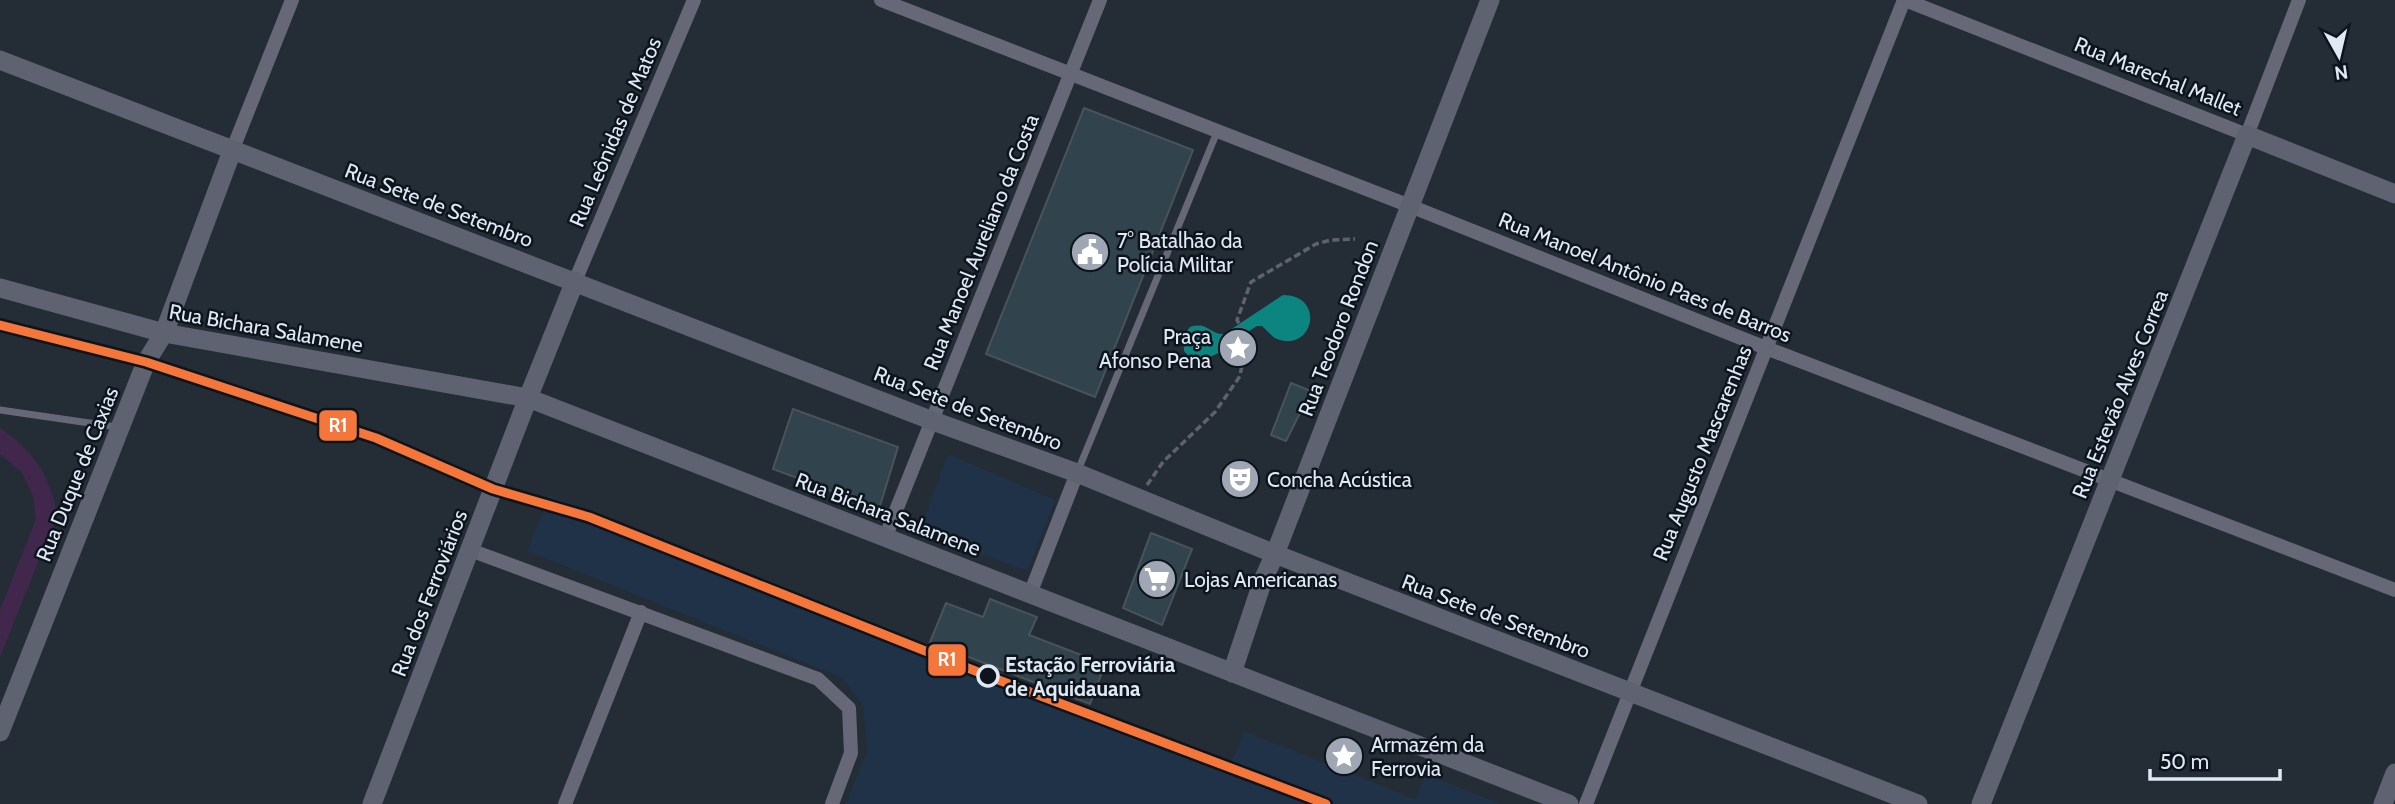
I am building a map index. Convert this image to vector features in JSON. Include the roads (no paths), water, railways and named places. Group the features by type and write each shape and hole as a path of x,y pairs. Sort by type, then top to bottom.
{"main road":[{"name":"Rua Teodoro Rondon","path":"1232,673 1263,580 1490,0"},
{"name":"Rua Sete de Setembro","path":"0,60 933,421 1076,473 1275,554 1918,804"},
{"name":"Rua Marechal Mallet","path":"2247,135 2395,194"},
{"name":"Rua Estevão Alves Correa","path":"1981,804 2247,135"},
{"name":"Rua Duque de Caxias","path":"0,732 146,362 164,333 233,151"},
{"path":"528,398 575,281"},
{"name":"Rua Bichara Salamene","path":"0,288 164,333 528,398 1569,804"},
{"name":"Rua dos Ferroviários","path":"372,804 528,398"},
{"path":"2383,804 2395,773"}],"street":[{"name":"Rua Duque de Caxias","path":"233,151 292,0"},
{"name":"Rua Leônidas de Matos","path":"575,281 694,0"},
{"name":"Rua Manoel Antônio Paes de Barros","path":"881,0 1766,348 2395,590"},
{"name":"Rua Manoel Aureliano da Costa","path":"885,538 1100,0"},
{"name":"Rua Marechal Mallet","path":"1904,0 2247,135"},
{"name":"Rua Augusto Mascarenhas","path":"1586,804 1904,0"},
{"name":"Rua Estevão Alves Correa","path":"2247,135 2299,0"},
{"path":"1030,594 1076,473"},
{"path":"470,550 818,679 849,708 851,752 832,804"},
{"path":"565,804 641,612"}],"lane":[{"path":"1076,473 1217,132"},
{"path":"0,410 120,427"}],"place":[{"name":"7° Batalhão da Polícia Militar","path":"1090,252"},
{"name":"Praça Afonso Pena","path":"1238,348"},
{"name":"Concha Acústica","path":"1240,479"},
{"name":"Lojas Americanas","path":"1157,579"},
{"name":"Estação Ferroviária de Aquidauana","path":"988,676"},
{"name":"Armazém da Ferrovia","path":"1344,756"}]}
